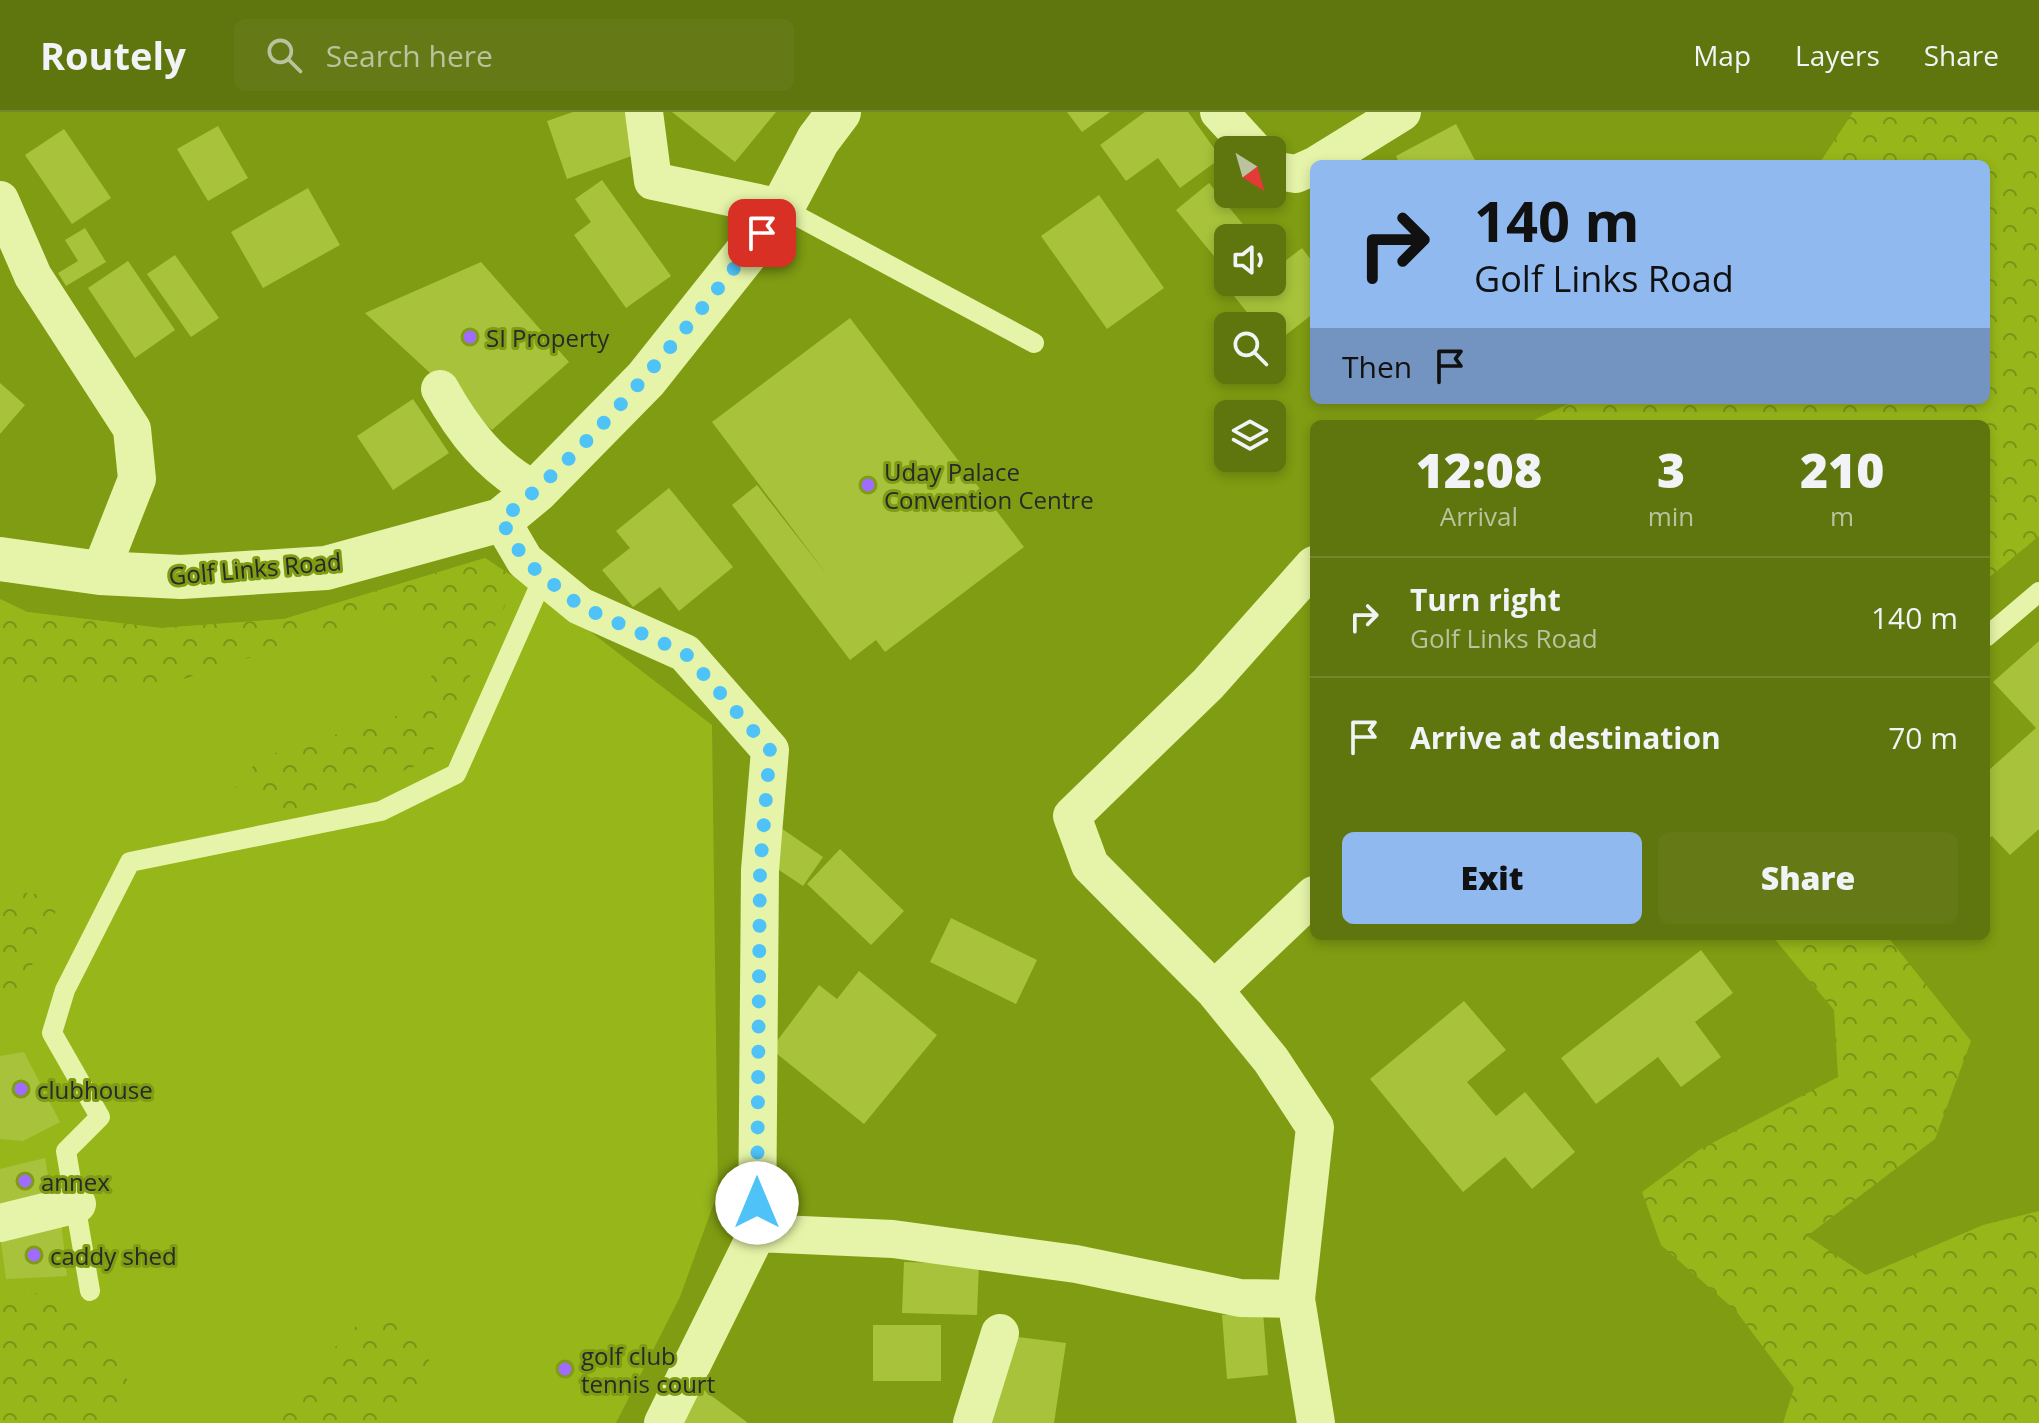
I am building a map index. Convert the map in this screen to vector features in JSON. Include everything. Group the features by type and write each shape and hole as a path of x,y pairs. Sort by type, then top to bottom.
{"street":[{"path":"644,112 653,181 782,208"},
{"name":"Golf Links Road","path":"0,559 100,573 181,577 326,568 501,520 536,491 646,379 782,208 818,140 839,112"},
{"path":"1219,112 1241,136"},
{"path":"1324,160 1402,112"},
{"path":"1286,172 1296,174 1310,168"},
{"path":"0,200 33,276 132,429 137,479 100,573"},
{"path":"440,389 458,422 486,456 511,478 536,491"},
{"path":"501,520 525,561 580,606 685,653 770,750 760,870 757,1233 663,1423"},
{"path":"1310,569 1208,684 1072,816 1090,865 1214,990 1271,1060 1315,1127 1296,1299 1316,1423"},
{"path":"1214,990 1310,899"},
{"path":"0,1223 77,1204"},
{"path":"757,1233 893,1239 1076,1264 1240,1298 1296,1299"},
{"path":"972,1423 1000,1333"}],"lane":[{"path":"782,208 1034,343"},
{"path":"90,1291 66,1151 100,1117 52,1033 65,990 130,862 381,811 456,774 544,576"},
{"path":"1990,634 2039,592"}],"green space":[{"path":"1853,112 2039,112 2039,536 1990,577 1990,420 1534,420 1568,404 1990,404 1990,160 1822,160"},
{"path":"485,558 557,606 712,725 718,1192 680,1297 616,1423 0,1423 0,599 27,612 161,628 284,619"},
{"path":"485,558 518,580 427,762 292,812 235,787 260,758 409,712 445,654 427,617 390,612 146,691 0,688 0,599 27,612 161,628 284,619"},
{"path":"0,878 30,895 67,886 18,997 0,1003"},
{"path":"1775,940 1890,940 1971,1041 1935,1139 1807,1236 1866,1275 1983,1225 2039,1211 2039,1423 1783,1423 1794,1388 1736,1311 1661,1245 1642,1192 1699,1150 1838,1077 1834,1010"},
{"path":"55,1293 121,1364 135,1400 103,1423 0,1423 0,1294"},
{"path":"418,1312 432,1372 398,1423 260,1423 369,1313"}],"building":[{"path":"573,112 625,112 640,153 567,179 547,121"},
{"path":"672,112 776,112 735,162"},
{"path":"1067,112 1110,112 1082,132"},
{"path":"1145,112 1188,112 1214,148 1214,163 1180,188 1158,158 1126,181 1100,145"},
{"path":"1456,124 1475,160 1398,160 1396,156"},
{"path":"218,126 248,178 208,201 177,149"},
{"path":"64,129 111,198 72,224 25,155"},
{"path":"602,180 671,276 626,308 574,235 591,222 575,199"},
{"path":"1209,183 1214,189 1214,208 1230,208 1243,224 1214,224 1214,256 1176,210"},
{"path":"308,188 340,245 263,288 231,232"},
{"path":"1099,195 1164,288 1107,329 1041,236"},
{"path":"85,228 106,262 66,286 58,273 78,261 65,240"},
{"path":"1302,248 1310,259 1310,316 1286,335 1286,312 1247,312 1234,296 1286,296 1286,260"},
{"path":"175,255 219,318 191,337 147,274"},
{"path":"128,261 175,330 135,358 88,288"},
{"name":"SI Property","path":"481,262 569,362 492,430 365,313"},
{"name":"Uday Palace Convention Centre","path":"850,318 1024,547 885,652 876,640 850,660 732,505 757,485 828,576 712,422"},
{"path":"0,383 25,405 0,434"},
{"path":"413,399 449,453 393,490 357,436"},
{"path":"669,488 733,567 679,611 660,587 633,607 602,570 630,548 616,531"},
{"path":"2039,641 2039,829 2010,855 1992,836 1990,838 1990,769 2036,728 1993,682"},
{"path":"781,828 823,857 803,886 761,858"},
{"path":"840,849 904,911 871,945 807,884"},
{"path":"951,918 1037,960 1016,1004 930,962"},
{"path":"1701,950 1733,993 1695,1022 1721,1057 1681,1087 1658,1057 1596,1104 1561,1058"},
{"path":"859,971 937,1035 864,1124 771,1049 819,985 837,999"},
{"path":"1464,1001 1506,1050 1467,1082 1496,1116 1525,1092 1575,1152 1532,1189 1505,1157 1463,1192 1370,1079"},
{"name":"clubhouse","path":"24,1052 60,1122 23,1141 0,1139 0,1056"},
{"name":"annex","path":"45,1158 51,1193 0,1206 0,1169"},
{"name":"caddy shed","path":"61,1220 67,1276 6,1279 0,1234"},
{"path":"904,1262 979,1264 977,1315 902,1313"},
{"path":"1263,1312 1268,1375 1227,1379 1222,1315"},
{"path":"873,1325 941,1325 941,1381 873,1381"},
{"path":"1002,1335 1066,1343 1054,1423 990,1423"},
{"path":"701,1388 748,1423 675,1423"}],"place":[{"name":"SI Property","path":"470,337"},
{"name":"Uday Palace Convention Centre","path":"868,485"},
{"name":"clubhouse","path":"21,1089"},
{"name":"annex","path":"25,1181"},
{"name":"caddy shed","path":"34,1255"},
{"name":"golf club tennis court","path":"565,1369"}],"route":[{"path":"757,1203 760,870 770,750 685,653 580,606 525,561 501,520 536,491 646,379 762,233"}]}
